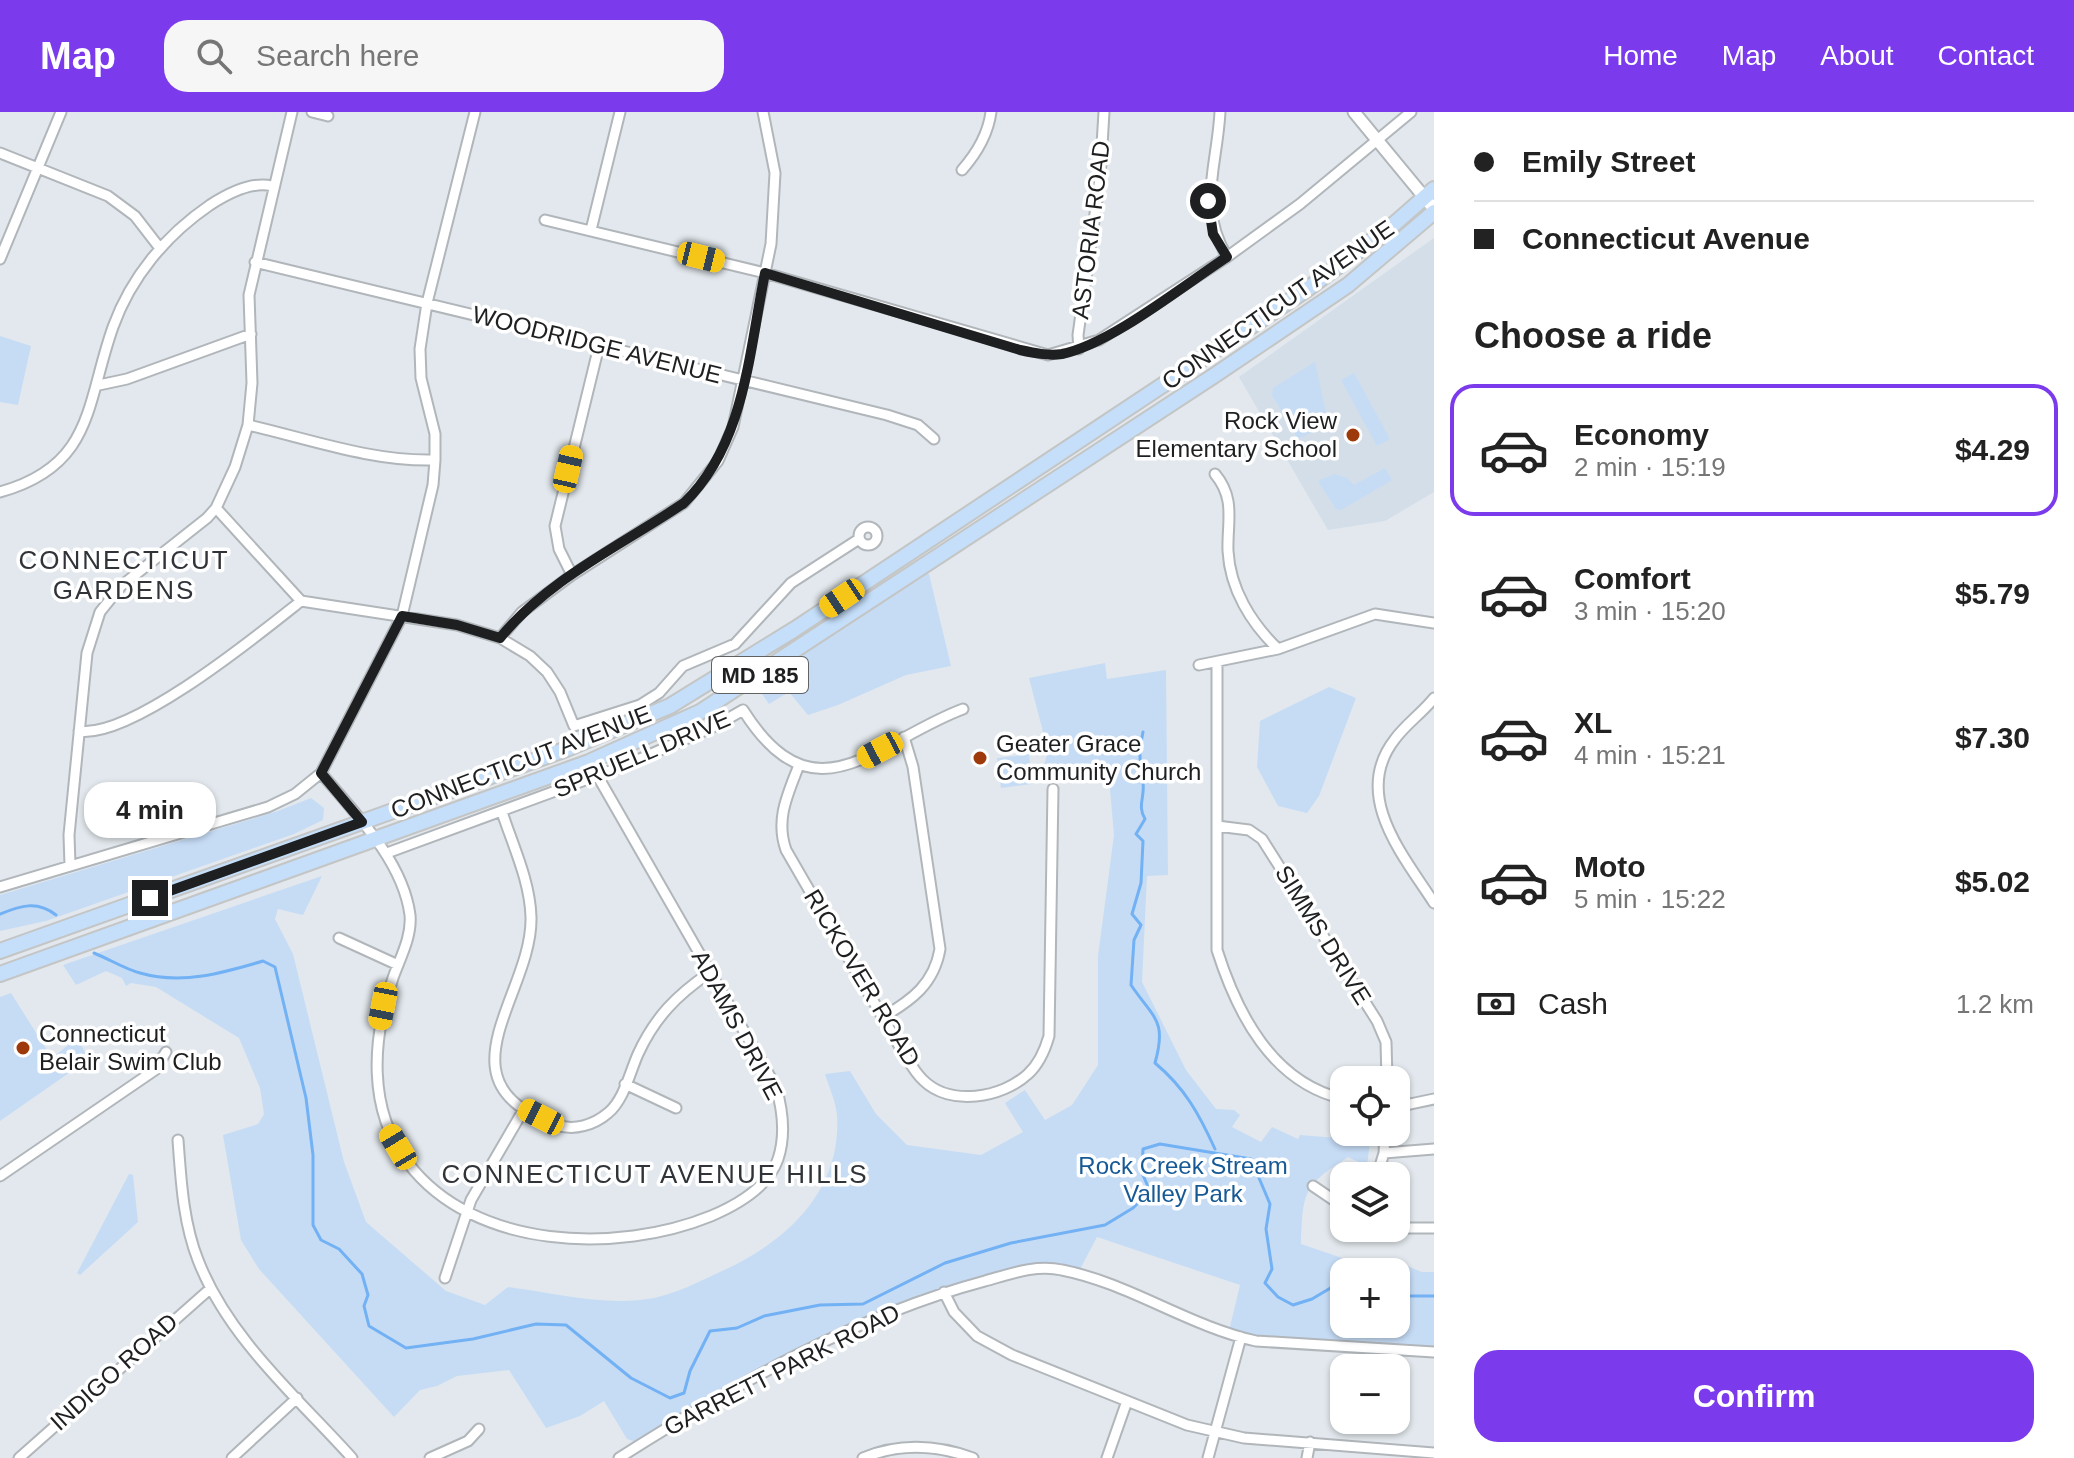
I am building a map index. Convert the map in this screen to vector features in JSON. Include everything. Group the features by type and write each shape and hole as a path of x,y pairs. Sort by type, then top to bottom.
{"main road":[{"name":"CONNECTICUT AVENUE","path":"0,951 620,729 712,682 1306,290 1432,202"},
{"name":"CONNECTICUT AVENUE","path":"0,974 629,746 734,693 1348,285 1432,202"},
{"path":"0,981 72,948"}],"street":[{"path":"0,259 61,112"},
{"path":"70,865 69,835 87,653 100,612 121,586 216,508 235,467 248,425 252,383 249,295 272,186 292,112"},
{"path":"312,112 328,116"},
{"path":"0,887 268,807 295,794 321,773 402,616 433,485 435,434 420,362 427,303 475,112"},
{"path":"591,230 620,112"},
{"path":"500,638 522,612 572,575 666,515 697,490 718,461 733,427 765,273 775,203 770,138 763,112"},
{"path":"962,170 975,155 986,134 991,112"},
{"name":"ASTORIA ROAD","path":"1079,349 1100,178 1104,112"},
{"path":"1220,112 1208,201 1213,234 1227,257"},
{"path":"1354,112 1377,143 1432,202"},
{"path":"545,220 765,273 1020,350 1048,355 1079,349 1099,340 1227,257 1377,143 1411,112"},
{"path":"0,153 108,196 135,216 159,247"},
{"path":"0,492 40,477 58,462 81,432 99,385 114,326 130,290 159,247 217,201 246,187 263,183 272,186"},
{"name":"WOODRIDGE AVENUE","path":"255,262 906,420 934,439"},
{"path":"99,385 127,379 251,334"},
{"path":"572,575 559,549 555,526 599,346"},
{"path":"248,425 408,461 435,460"},
{"path":"1215,474 1223,484 1230,509 1228,549 1231,579 1258,627 1278,649"},
{"path":"216,508 301,601 457,625 500,638 530,656 547,672 574,726 640,705 659,693 683,666 735,644 791,583 859,539"},
{"path":"79,731 93,733 107,729 165,698 236,653 301,601"},
{"path":"1199,665 1278,649 1375,614 1434,623"},
{"path":"1217,663 1217,950 1231,994 1266,1050 1313,1087 1330,1094"},
{"path":"1434,698 1394,740 1383,759 1377,792 1381,814 1393,839 1434,903"},
{"name":"SPRUELL DRIVE","path":"387,853 597,775 704,731 743,710 761,738 779,755 799,765 841,768 931,720 963,709"},
{"path":"883,1017 913,1000 938,963 940,949 913,767 904,737"},
{"name":"RICKOVER ROAD","path":"799,765 782,812 781,834 883,1017 923,1080 957,1096 974,1098 1003,1090 1027,1076 1045,1051 1051,1021 1053,789"},
{"name":"ADAMS DRIVE","path":"321,773 362,822 372,839 387,853 410,914 409,936 378,1033 376,1060 381,1111 408,1164 438,1193 467,1211 545,1235 618,1237 698,1221 743,1200 757,1189 778,1159 784,1124 776,1087 597,775"},
{"path":"502,812 526,881 531,919 522,969 495,1037 493,1052 496,1073 508,1093 524,1109 559,1126 580,1127 609,1112 660,1014 678,994 709,973"},
{"name":"SIMMS DRIVE","path":"1217,826 1249,830 1262,839 1377,1021 1386,1042 1387,1066"},
{"path":"339,938 398,965"},
{"path":"0,1176 155,1070 166,1052"},
{"path":"625,1084 676,1108"},
{"path":"1410,1104 1434,1099"},
{"path":"445,1278 467,1211 524,1109"},
{"path":"178,1140 182,1193 190,1231 211,1288 239,1333 352,1458"},
{"path":"1381,1162 1384,1146"},
{"path":"1384,1153 1434,1149"},
{"path":"1313,1186 1330,1198"},
{"path":"1410,1228 1434,1228"},
{"name":"GARRETT PARK ROAD","path":"619,1458 697,1409 886,1313 944,1292 1027,1269 1060,1269 1241,1337 1434,1352"},
{"name":"INDIGO ROAD","path":"19,1458 211,1288"},
{"path":"944,1292 954,1312 977,1336 1012,1355 1216,1433 1434,1453"},
{"path":"1208,1458 1241,1337"},
{"path":"232,1458 297,1398"},
{"path":"1107,1458 1127,1401"},
{"path":"430,1458 468,1441 479,1429"},
{"path":"1307,1458 1310,1442"},
{"path":"863,1458 895,1448 921,1447 946,1449 973,1458"}],"shaded area":[{"name":"Rock View Elementary School","path":"1434,238 1434,492 1385,521 1328,530 1239,377"}],"green space":[{"path":"0,336 31,346 18,405 0,402"},
{"path":"1315,362 1326,413 1316,430 1298,439 1272,395 1273,388"},
{"path":"1354,373 1390,439 1377,446 1341,380"},
{"path":"1385,468 1392,480 1341,510 1336,509 1318,481 1334,474 1347,478 1354,485"},
{"path":"915,573 929,574 951,666 906,675 808,715 789,692 769,704 760,691 776,680 767,671"},
{"name":"Rock Creek Stream Valley Park","path":"1105,663 1107,679 1166,670 1168,875 1147,876 1142,982 1186,1070 1216,1109 1234,1110 1240,1115 1232,1127 1261,1142 1272,1127 1298,1139 1300,1135 1330,1137 1330,1146 1369,1146 1367,1162 1348,1157 1341,1162 1330,1162 1330,1169 1314,1183 1305,1201 1301,1244 1342,1258 1330,1258 1330,1338 1410,1338 1410,1267 1434,1272 1434,1352 1228,1335 1240,1285 1097,1237 1077,1275 1027,1269 944,1292 818,1346 642,1444 627,1439 604,1401 580,1416 546,1428 509,1370 457,1376 420,1390 394,1417 259,1269 241,1240 223,1135 258,1124 264,1114 260,1088 239,1038 156,987 131,983 126,986 122,978 106,971 76,985 63,965 322,876 303,915 278,909 275,919 293,954 344,1162 366,1222 446,1291 485,1305 508,1287 600,1300 654,1298 697,1283 746,1259 788,1229 805,1211 820,1190 836,1142 837,1115 825,1074 850,1071 876,1114 907,1145 981,1155 1023,1132 1005,1103 1025,1090 1045,1120 1072,1105 1098,1065 1098,956 1114,835 1109,778 1039,783 1048,751 1029,678"},
{"path":"1329,687 1356,698 1319,796 1307,813 1278,806 1257,767 1260,721"},
{"path":"1029,754 1032,784 1001,788 997,758"},
{"path":"311,798 324,808 323,820 294,834 46,921 0,931 0,895 278,811"},
{"name":"Connecticut Belair Swim Club","path":"11,993 52,1058 77,1038 89,1059 0,1121 0,997"},
{"path":"129,1174 133,1175 138,1222 80,1275 77,1273"}],"waterway":[{"path":"1143,732 1140,758 1145,819 1136,834 1143,841 1141,883 1132,914 1141,925 1134,940 1131,985 1159,1028 1155,1063 1190,1102 1215,1149"},
{"path":"0,914 35,906 56,915"},
{"path":"94,953 134,971 171,978 218,973 263,961 275,967 306,1098 313,1155 313,1225 321,1240 339,1249 362,1274 368,1295 364,1306 369,1326 406,1348 473,1339 536,1324 566,1325 631,1378 670,1398 684,1393 690,1371 710,1331 737,1328 764,1316 820,1305 863,1304 945,1263 1011,1243 1105,1225 1133,1208 1150,1191 1142,1173 1143,1149 1160,1144 1251,1159 1270,1204 1266,1229 1272,1269 1265,1283 1278,1297 1293,1305 1330,1288"},
{"path":"1410,1296 1434,1296"}],"place":[{"name":"Rock View Elementary School","path":"1353,435"},
{"name":"Geater Grace Community Church","path":"980,758"},
{"name":"Connecticut Belair Swim Club","path":"23,1048"}],"district":[{"name":"CONNECTICUT GARDENS","path":"124,575"},
{"name":"CONNECTICUT AVENUE HILLS","path":"655,1174"}],"route":[{"path":"150,898 362,822 321,773 402,616 457,625 500,638 522,612 572,575 684,503 697,490 718,461 733,427 765,273 1020,350 1048,355 1064,353 1099,340 1227,257 1213,234 1208,201"}]}
